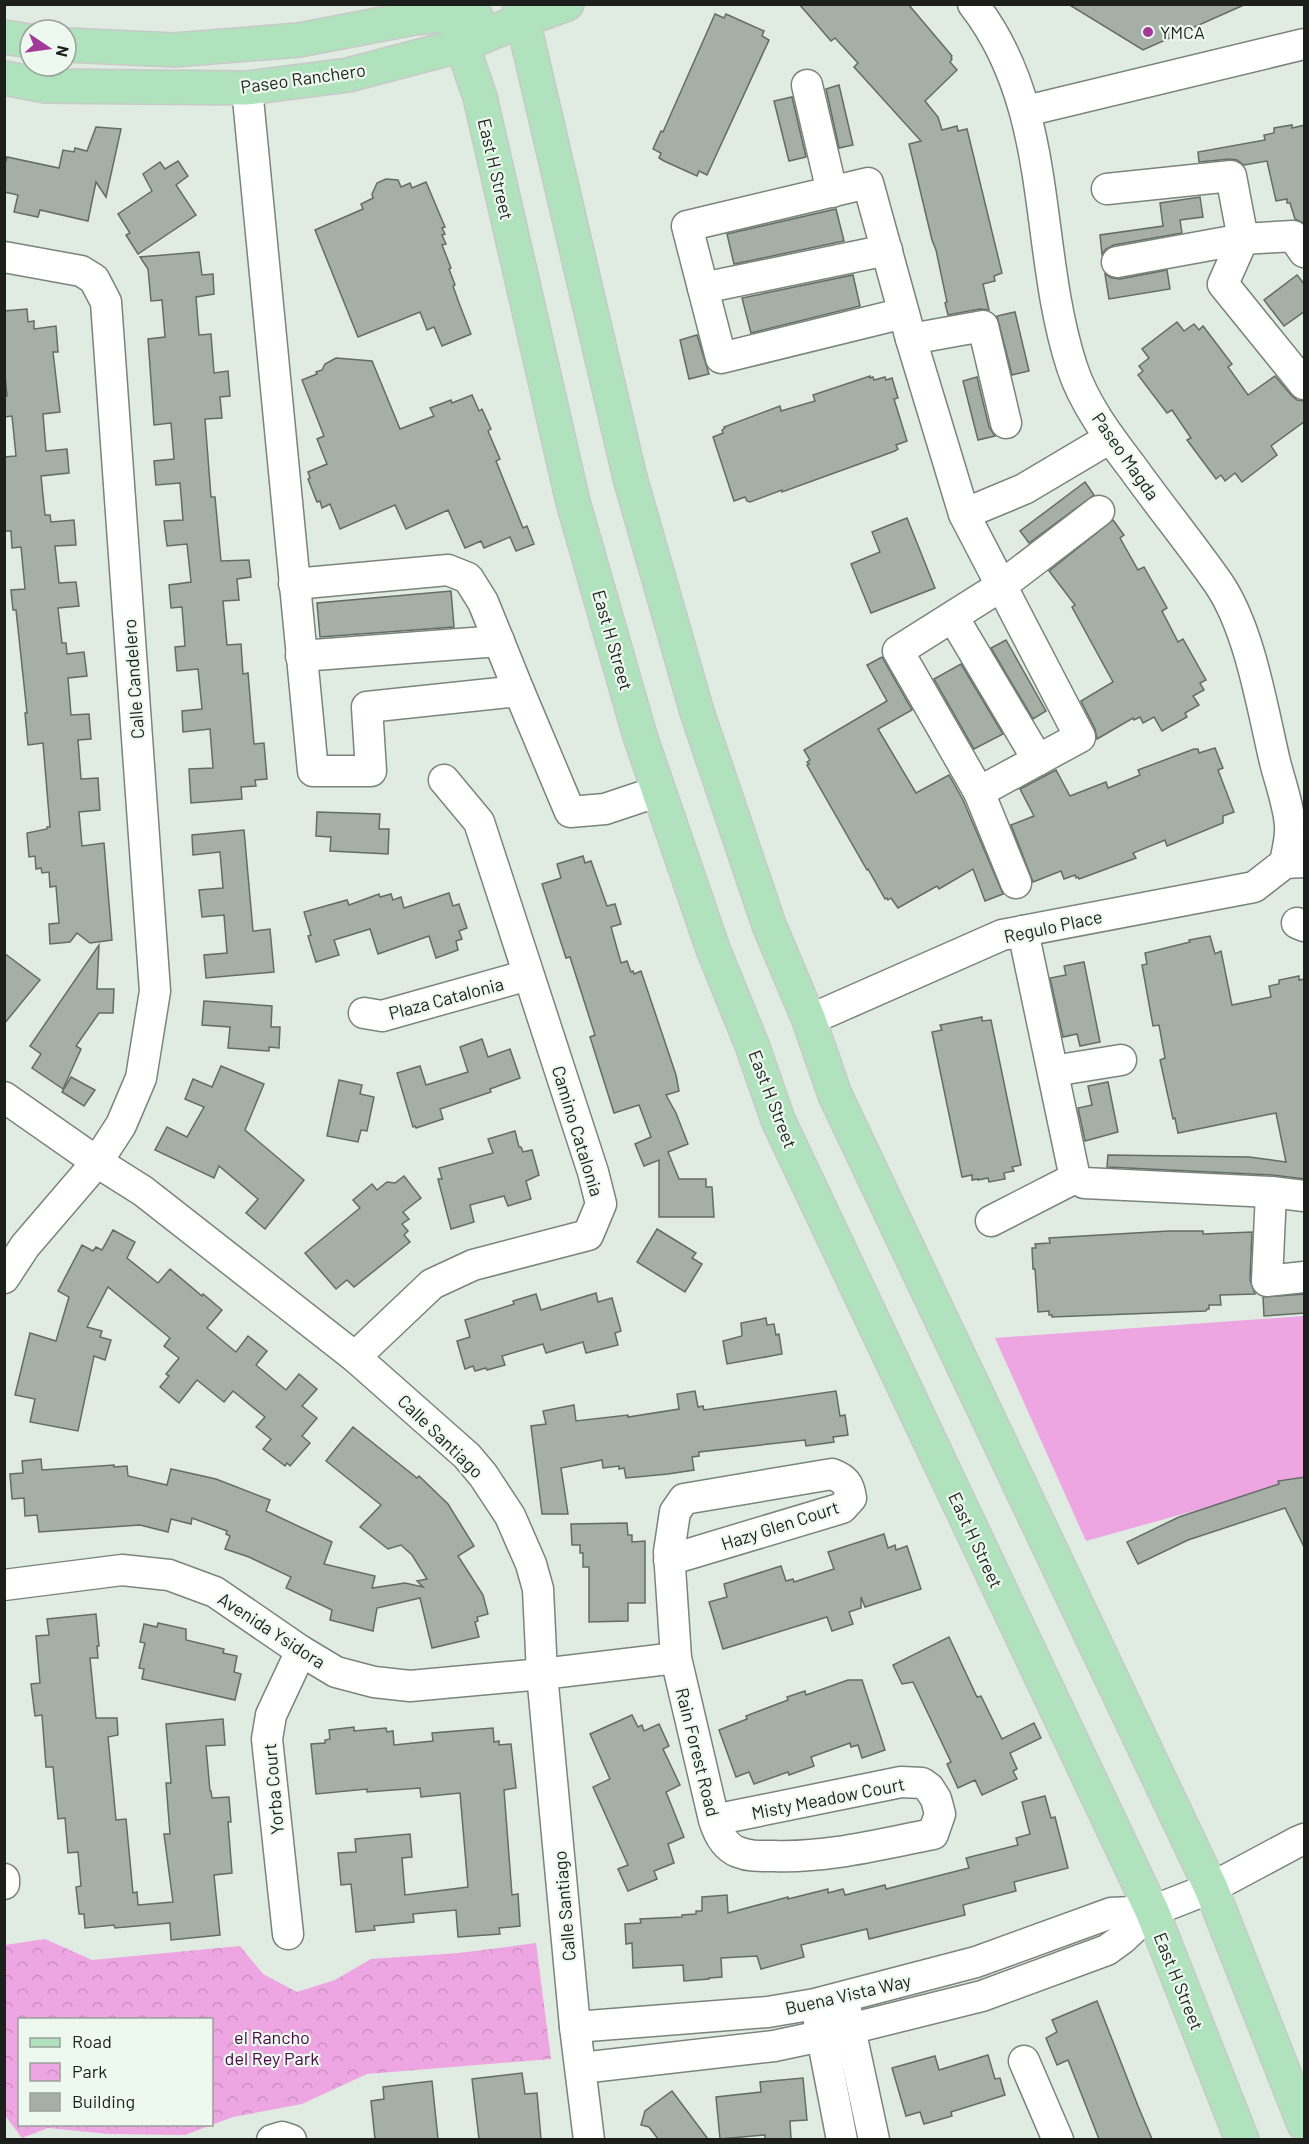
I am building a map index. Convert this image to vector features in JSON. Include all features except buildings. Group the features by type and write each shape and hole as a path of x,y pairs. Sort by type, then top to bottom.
{"main road":[{"name":"Paseo Ranchero","path":"78,46 185,50 299,40 414,18 456,21 567,4"},
{"path":"521,12 630,478 697,712 769,925 809,1020 835,1095 1211,1888 1305,2124"},
{"name":"Paseo Ranchero","path":"4,78 46,86 247,88 348,75 456,21"},
{"name":"East H Street","path":"456,21 480,97 573,502 640,736 713,950 752,1045 778,1120 1152,1911 1242,2139"}],"street":[{"name":"Paseo Magda","path":"973,4 984,18 1009,62 1026,111 1033,144 1058,321 1073,370 1098,421 1220,586 1239,626 1254,669 1290,826 1295,863"},
{"path":"1026,111 1305,44"},
{"path":"807,85 832,192"},
{"path":"247,88 313,771 371,771 367,707 519,691"},
{"path":"1107,189 1231,176 1243,239 1223,284 1305,384"},
{"path":"979,792 1080,737 964,514 907,326 868,183 687,226 721,358 907,326 983,326 1006,423"},
{"path":"1117,262 1243,239 1293,236 1305,252"},
{"path":"703,288 886,250"},
{"name":"Calle Candelero","path":"4,257 81,271 94,279 106,302 155,991 141,1078 121,1125 97,1162 25,1246 4,1278"},
{"path":"964,514 1024,489 1110,438"},
{"path":"1016,884 979,792 898,651 1000,586 1100,511"},
{"path":"294,584 448,570 468,578 483,602 570,812 605,809 659,791"},
{"path":"953,617 1038,760"},
{"path":"301,656 499,642"},
{"name":"Camino Catalonia","path":"355,1357 432,1284 473,1265 588,1235 601,1204 593,1172 479,822 444,780"},
{"name":"Regulo Place","path":"809,1020 1002,935 1254,887 1295,863"},
{"path":"1023,931 1076,1178 1084,1183 1271,1192 1305,1197"},
{"name":"Plaza Catalonia","path":"364,1013 382,1016 528,975"},
{"path":"1053,1071 1121,1060"},
{"name":"Calle Santiago","path":"4,1097 143,1191 355,1357 467,1456 488,1481 510,1516 531,1564 538,1589 542,1674 575,2027"},
{"path":"991,1221 1076,1178"},
{"path":"1271,1192 1267,1281 1305,1277"},
{"name":"Hazy Glen Court","path":"669,1560 842,1508 851,1498 849,1487 843,1478 832,1474 684,1499"},
{"name":"Rain Forest Road","path":"684,1499 675,1512 669,1560 676,1658 717,1829 728,1846 737,1852 758,1858"},
{"name":"Avenida Ysidora","path":"4,1585 122,1570 169,1575 215,1592 336,1672 374,1682 401,1685 542,1674"},
{"name":"Yorba Court","path":"288,1934 267,1739 271,1715 301,1651"},
{"path":"542,1674 676,1658"},
{"name":"Misty Meadow Court","path":"714,1820 901,1782 922,1783 929,1788 936,1799 940,1814 933,1834 801,1857 758,1858"},
{"name":"Buena Vista Way","path":"575,2027 768,2012 829,2000 976,1962 1111,1913 1152,1911 1211,1888 1305,1839"},
{"path":"4,1879 4,1884"},
{"name":"Buena Vista Way","path":"581,2068 774,2046 982,1996 1107,1950 1152,1911"},
{"path":"829,2000 850,2029 874,2139"},
{"path":"829,2000 821,2036 842,2139"},
{"path":"575,2027 589,2139"},
{"path":"1024,2061 1058,2139"},
{"path":"272,2139 282,2137 291,2139"}],"green space":[{"path":"1304,1316 1304,1480 1086,1541 995,1338"},
{"name":"el Rancho del Rey Park","path":"45,1939 92,1960 240,1946 263,1974 297,1992 335,1980 371,1959 459,1953 536,1943 551,2059 367,2074 302,2104 233,2117 213,2124 213,2018 18,2018 18,2126 209,2126 185,2135 109,2134 48,2128 22,2138 5,2117 5,1945"}],"place":[{"name":"YMCA","path":"1148,32"}]}
